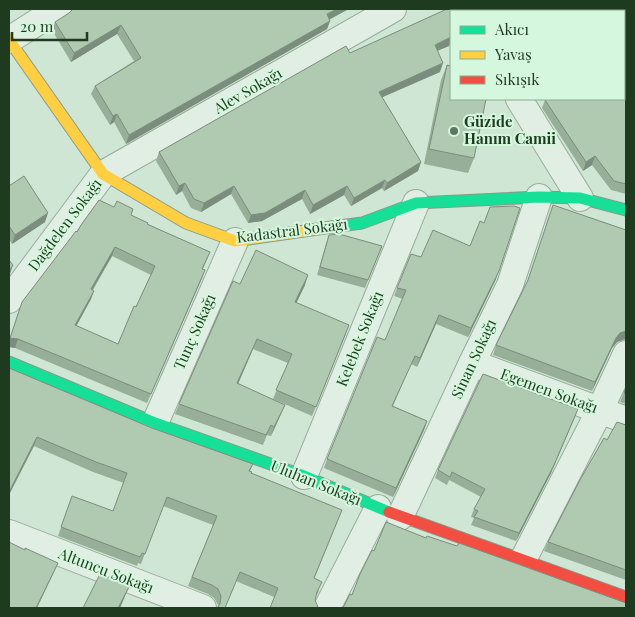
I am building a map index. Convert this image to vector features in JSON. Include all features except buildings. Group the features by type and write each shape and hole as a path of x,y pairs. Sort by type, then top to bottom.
{"street":[{"path":"9,40 58,9"},
{"name":"Alev Sokağı","path":"103,174 393,9"},
{"name":"Kadastral Sokağı","path":"9,40 103,174 186,223 235,241 362,223 416,203 538,197 580,198 626,210"},
{"path":"520,100 580,198"},
{"name":"Dağdelen Sokağı","path":"9,300 103,174"},
{"name":"Sinan Sokağı","path":"327,608 389,513 472,363 510,285 538,197"},
{"name":"Kelebek Sokağı","path":"304,476 416,203"},
{"name":"Tunç Sokağı","path":"155,424 235,241"},
{"path":"523,560 600,410 626,354"},
{"name":"Uluhan Sokağı","path":"9,362 155,424 304,476 389,513 626,597"},
{"name":"Egemen Sokağı","path":"472,363 626,420"},
{"name":"Altuncu Sokağı","path":"9,533 202,608"}],"traffic: fast":[{"path":"332,227 362,223 416,203 539,197 580,198 626,210"},
{"path":"9,362 155,423 304,476 389,512"}],"traffic: slow":[{"path":"9,40 103,174 186,223 235,241 332,227"}],"traffic: jam":[{"path":"389,512 626,597"}],"place":[{"name":"Güzide Hanım Camii","path":"454,131"}]}
